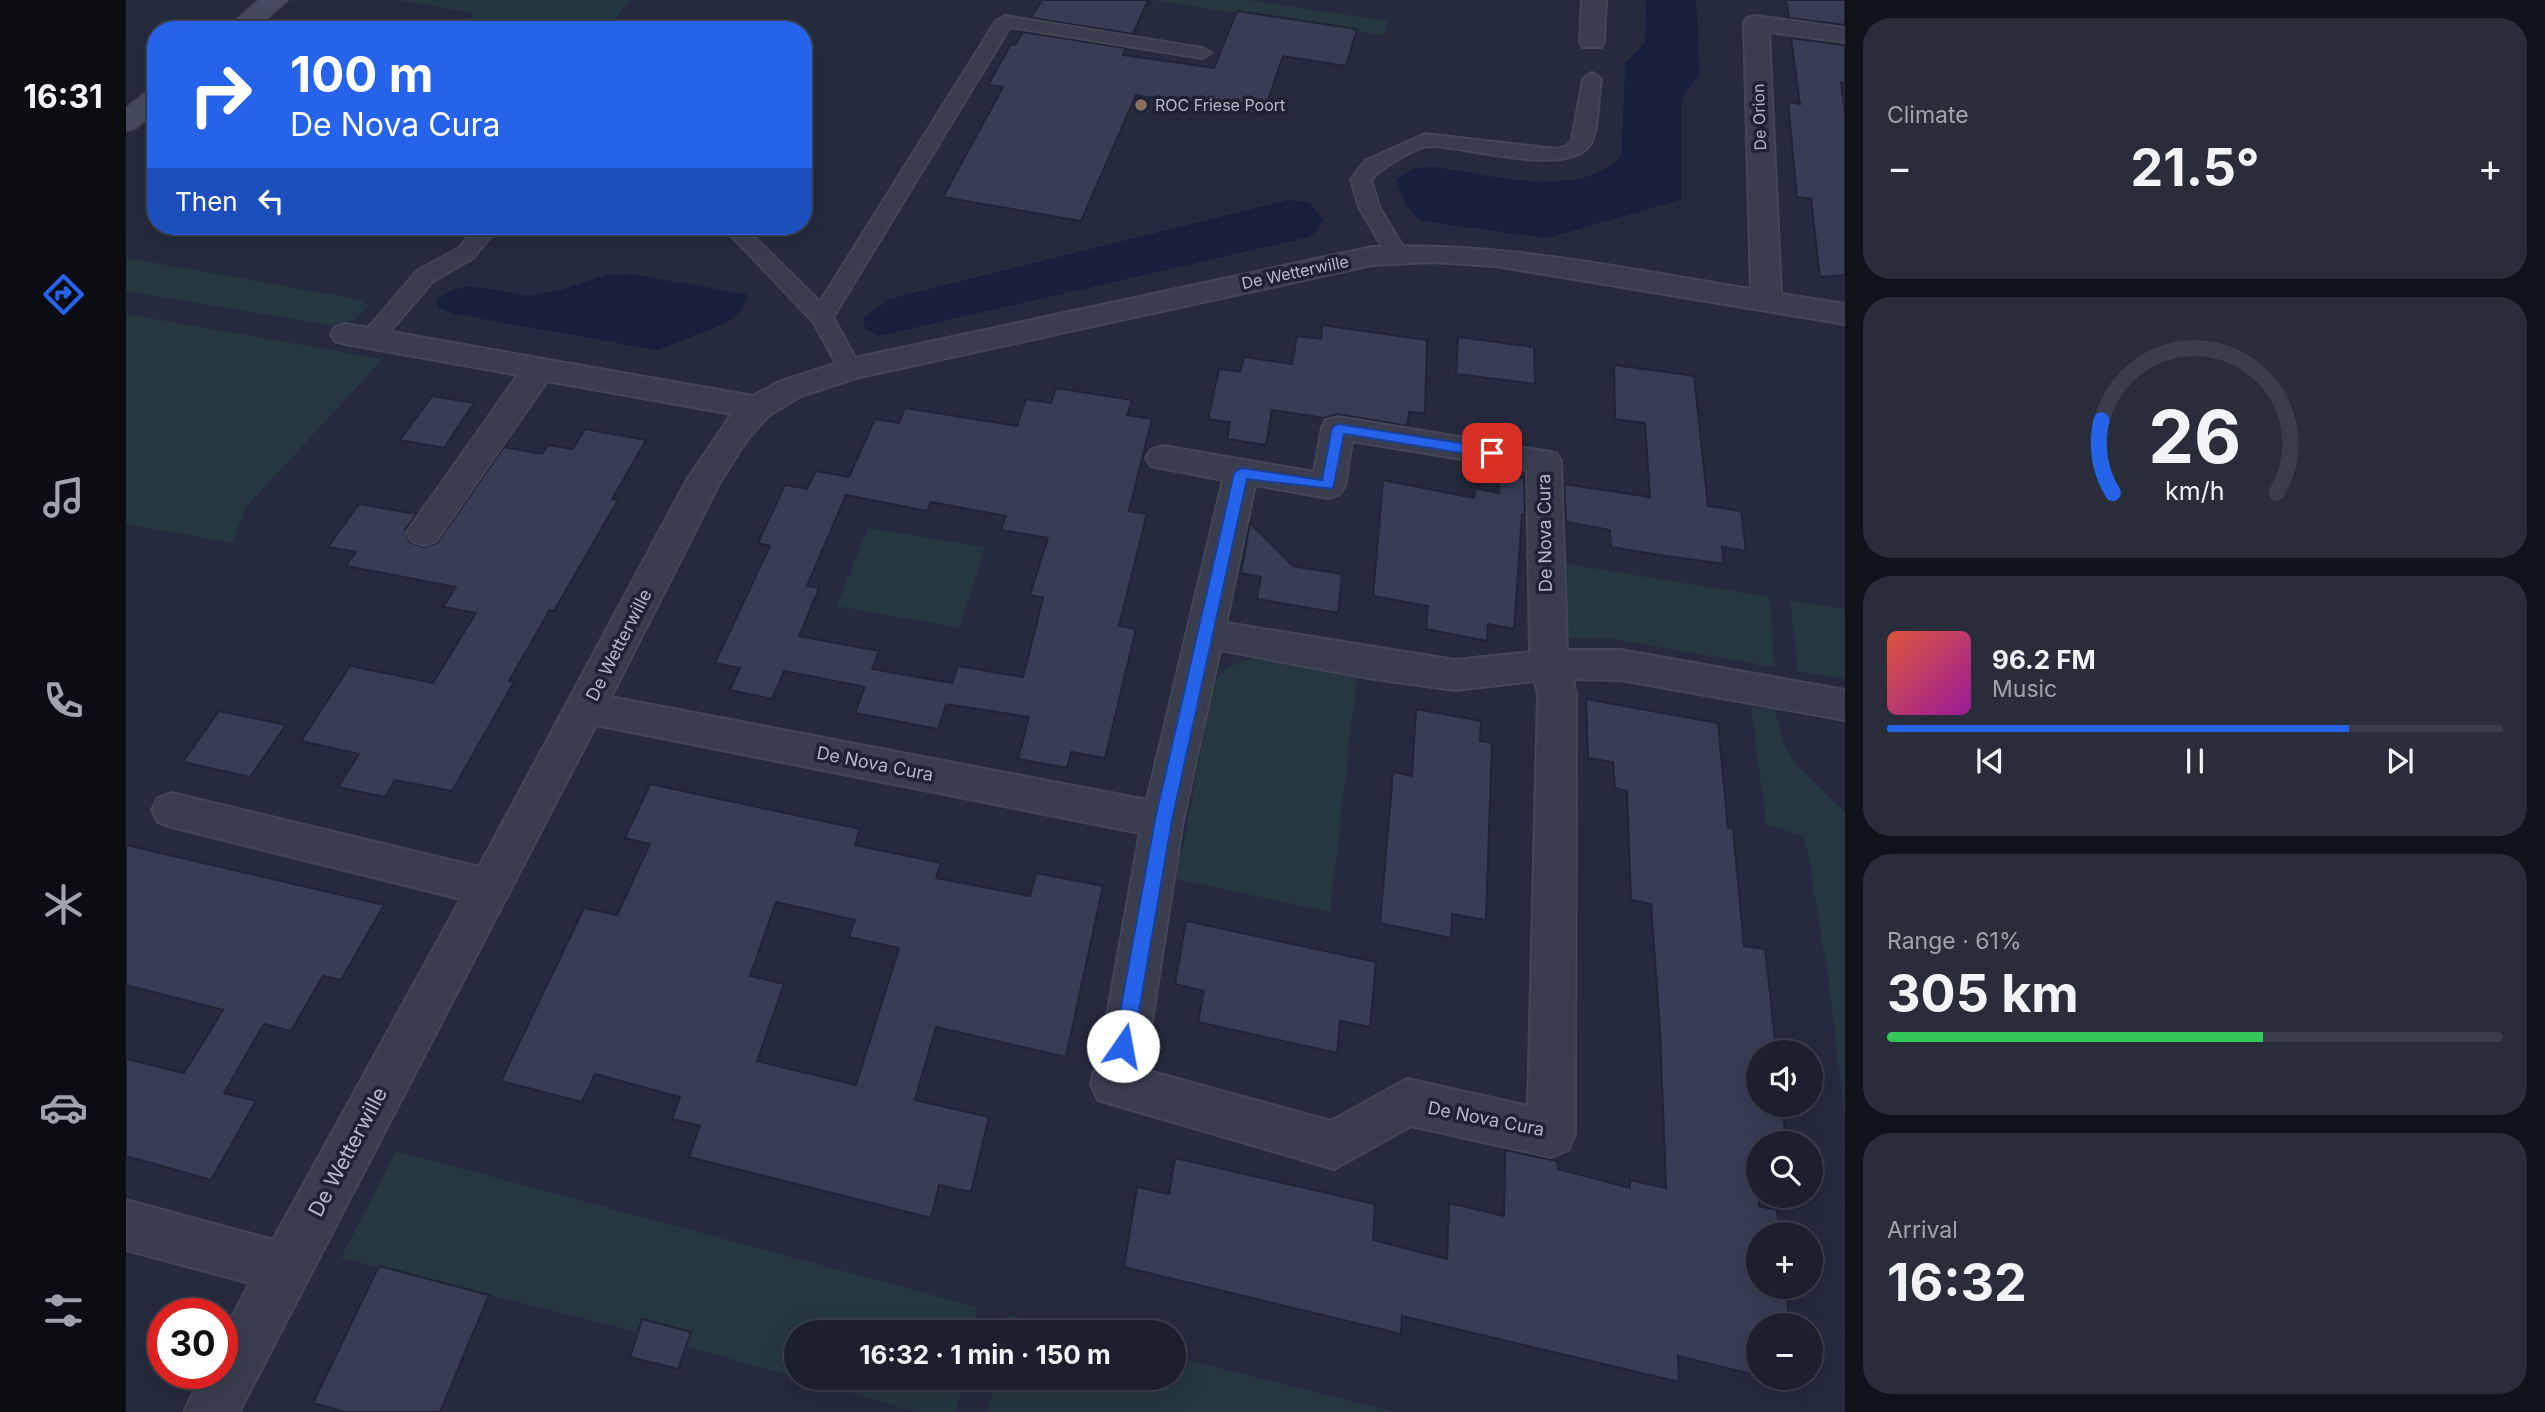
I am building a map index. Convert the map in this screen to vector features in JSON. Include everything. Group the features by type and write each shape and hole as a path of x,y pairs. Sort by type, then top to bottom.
{"main road":[{"path":"249,21 275,0"}],"street":[{"path":"1592,42 1594,0"},
{"name":"De Orion","path":"1766,300 1756,23 1845,35"},
{"name":"De Wetterwille","path":"211,1412 285,1268 586,708 704,480 734,433 757,408 790,389 850,369 1306,269 1397,255 1433,253 1494,257 1845,314"},
{"path":"359,336 757,408"},
{"path":"424,532 539,369"},
{"name":"De Nova Cura","path":"1164,458 1328,486 1338,428 1544,461 1547,640 1557,695 1551,1135 1407,1102 1334,1145 1114,1084 1128,1027 1163,820 1241,473"},
{"path":"1205,633 1368,663 1455,675 1551,664 1621,666 1845,705"},
{"name":"De Nova Cura","path":"586,708 1163,820"},
{"path":"172,810 489,888"},
{"path":"126,1225 285,1268"}],"lane":[{"path":"822,317 1004,21 1202,53"},
{"path":"1397,255 1369,207 1361,180 1372,165 1425,140 1556,155 1574,150 1582,141 1592,79"},
{"path":"359,336 425,276 466,253 481,235"},
{"path":"741,235 822,317 850,369"}],"shaded area":[{"path":"398,0 631,0 613,21 466,21 474,13"},
{"path":"1151,0 1247,0 1387,21 1384,35"},
{"path":"126,258 357,299 369,306 352,321 329,325 126,291"},
{"path":"126,314 383,359 246,507 232,543 126,524"},
{"path":"868,528 985,547 959,628 837,606"},
{"path":"1561,563 1769,597 1775,667 1606,638 1563,638"},
{"path":"1790,600 1845,609 1845,679 1798,671"},
{"path":"1255,658 1357,675 1330,912 1172,878 1175,851 1182,852 1213,687 1229,667"},
{"path":"1751,706 1775,710 1785,747 1798,766 1845,812 1845,1119 1829,983 1805,837 1766,824"},
{"path":"396,1151 977,1307 975,1320 784,1320 784,1374 614,1326 341,1258"},
{"path":"1007,1314 1029,1320 1006,1320"},
{"path":"1186,1360 1395,1412 988,1412 992,1390 1186,1390"},
{"path":"839,1390 962,1390 955,1412 917,1412"}],"water":[{"path":"1647,0 1696,0 1699,75 1681,99 1681,200 1547,238 1421,221 1416,216 1402,197 1397,179 1415,168 1435,167 1507,179 1559,181 1583,177 1604,169 1622,155 1625,64 1645,42"},
{"path":"1288,200 1310,203 1323,220 1317,231 1309,237 879,336 865,328 863,318 889,299"},
{"path":"609,274 635,275 747,294 742,310 727,323 657,350 454,314 439,308 437,301 448,292 460,288 540,294"}],"building":[{"path":"1042,0 1148,0 1133,34 1031,18"},
{"path":"1786,0 1845,0 1845,25 1789,18"},
{"path":"1237,11 1357,29 1346,66 1283,56 1263,115 1136,95 1081,221 943,197 1003,87 988,85 1011,44 1015,45 1023,32 1126,48 1123,55 1214,68"},
{"path":"1791,38 1845,45 1845,83 1841,82 1845,114 1845,275 1820,277 1811,199 1797,197 1788,102 1800,104"},
{"path":"1322,325 1427,340 1425,413 1409,412 1407,426 1338,414 1324,418 1272,410 1266,445 1227,439 1230,422 1208,419 1219,369 1240,372 1244,357 1292,364 1297,336 1321,339"},
{"path":"1458,337 1534,347 1535,384 1456,374"},
{"path":"1614,365 1694,376 1708,506 1741,511 1746,551 1722,547 1724,564 1659,555 1611,547 1610,530 1566,522 1564,484 1650,497 1645,423 1615,419"},
{"path":"1056,388 1132,400 1127,415 1152,419 1129,511 1147,514 1119,626 1136,629 1105,758 1071,752 1067,768 1018,759 1029,717 946,704 938,729 855,713 865,687 784,671 772,699 730,690 740,668 715,663 770,546 758,543 785,485 807,489 816,471 849,477 875,419 899,423 905,408 1017,426 1026,399 1051,403","holes":["846,495 927,511 931,502 1006,516 1001,530 1048,538 1030,595 1043,598 1023,677 958,666 952,683 872,669 879,651 799,636 819,588 807,586"]},
{"path":"432,396 474,403 444,448 400,440"},
{"path":"585,429 646,440 612,499 618,500 554,611 550,610 509,681 514,682 452,791 395,780 385,797 338,787 359,754 301,741 350,666 433,683 476,613 443,607 456,587 346,566 356,552 328,547 359,504 416,514 405,530 410,542 423,547 437,543 504,447 542,454 548,445 573,449"},
{"path":"1499,474 1524,478 1525,515 1522,514 1514,629 1488,624 1487,641 1426,629 1428,606 1373,596 1383,480 1474,498 1475,488 1499,493"},
{"path":"1250,523 1293,566 1342,574 1338,613 1257,599 1261,577 1241,573"},
{"path":"1586,699 1718,723 1728,828 1733,829 1744,946 1765,949 1775,1040 1746,1040 1746,1117 1783,1117 1785,1131 1746,1131 1746,1208 1777,1210 1778,1222 1746,1222 1746,1299 1787,1299 1788,1313 1746,1313 1746,1373 1678,1356 1679,1382 1402,1316 1401,1334 1124,1267 1137,1187 1169,1194 1175,1158 1375,1204 1373,1240 1447,1259 1449,1203 1504,1216 1505,1150 1557,1161 1558,1169 1630,1188 1630,1180 1666,1188 1660,1030 1651,904 1631,900 1627,791 1615,788 1613,762 1588,758"},
{"path":"1416,709 1481,721 1480,741 1492,743 1486,920 1452,914 1451,938 1380,923 1393,772 1412,776"},
{"path":"219,711 286,725 250,777 183,762"},
{"path":"650,784 860,829 855,845 941,863 936,878 1030,896 1036,873 1103,886 1066,1057 936,1027 915,1100 989,1117 971,1192 939,1185 931,1218 689,1157 700,1126 672,1119 680,1097 595,1074 582,1102 501,1081 584,908 617,915 650,844 625,838","holes":["776,902 855,920 849,937 899,948 856,1085 757,1061 784,984 750,976"]},
{"path":"126,845 384,905 341,980 323,976 291,1031 264,1024 224,1093 256,1101 211,1180 126,1156 126,1059 184,1073 223,1010 126,985"},
{"path":"1186,921 1376,962 1370,1027 1340,1021 1337,1053 1198,1022 1204,991 1175,984"},
{"path":"379,1266 489,1295 440,1412 345,1412 313,1403"},
{"path":"642,1319 691,1332 678,1369 630,1357"}],"place":[{"name":"ROC Friese Poort","path":"1141,105"}],"route":[{"path":"1123,1046 1163,820 1241,473 1328,486 1338,428 1492,453"}]}
